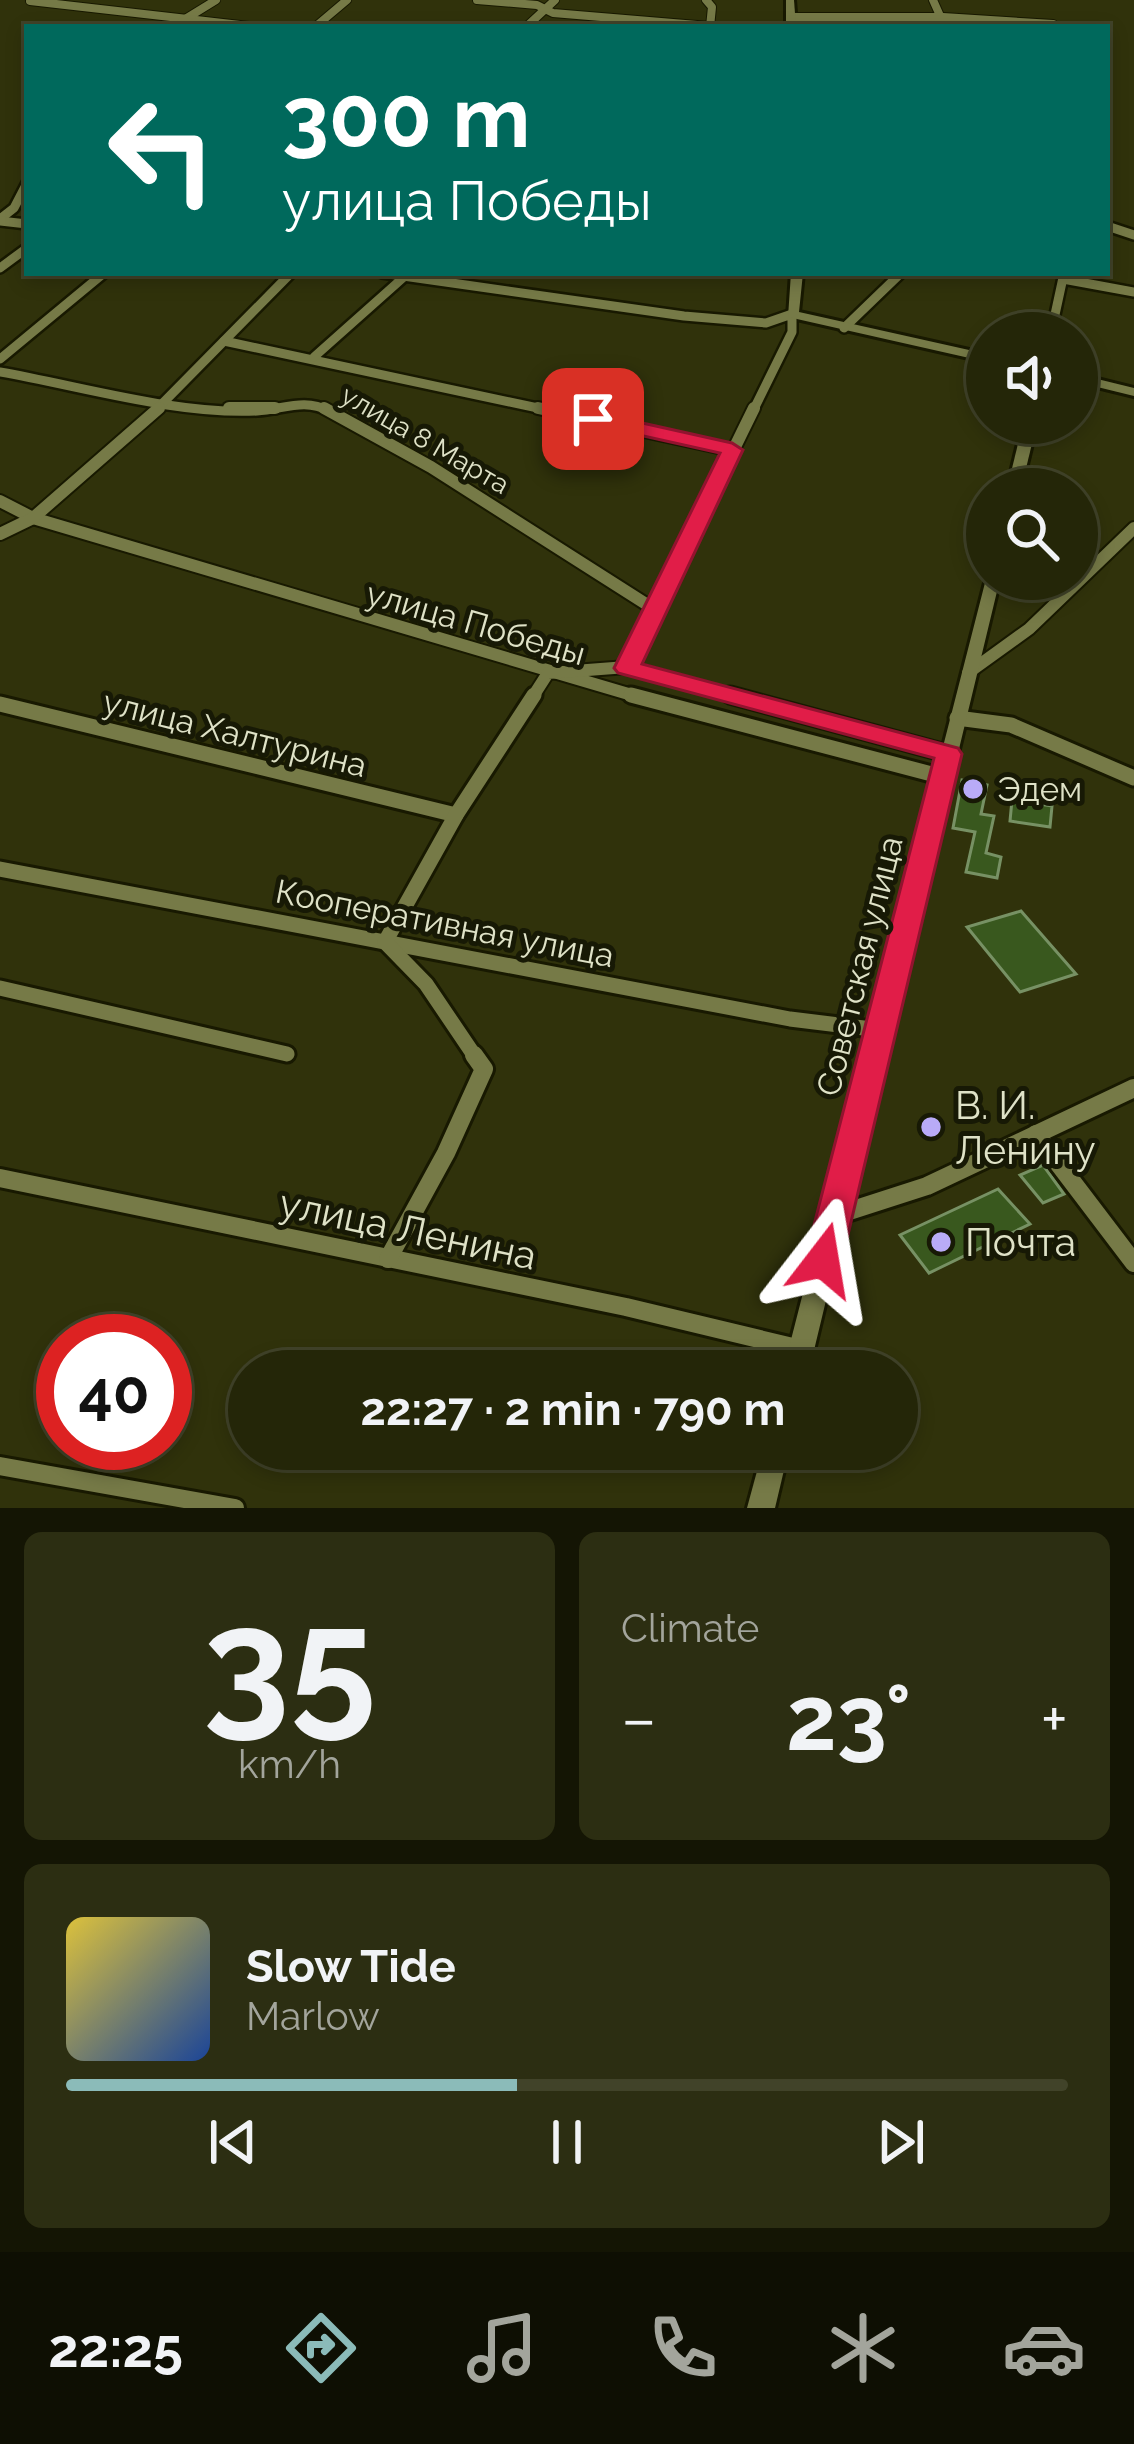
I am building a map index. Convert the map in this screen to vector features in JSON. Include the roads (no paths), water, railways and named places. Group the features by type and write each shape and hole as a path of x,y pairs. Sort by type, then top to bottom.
{"street":[{"path":"177,24 216,0"},
{"path":"319,24 347,0"},
{"path":"477,0 691,24"},
{"path":"529,24 555,0"},
{"path":"790,0 791,22 943,17 1053,24"},
{"path":"933,0 944,24"},
{"path":"30,1 226,24"},
{"path":"0,220 24,190"},
{"path":"0,359 100,276"},
{"path":"0,535 33,518 166,401 288,276"},
{"path":"314,357 405,276 704,318 766,323 792,314 966,354"},
{"path":"627,668 792,332 796,276"},
{"path":"844,328 898,276"},
{"path":"1055,312 1063,276 1134,292"},
{"path":"224,341 732,450"},
{"name":"улица 8 Марта","path":"0,373 166,401 255,410 314,403 431,467 657,611"},
{"path":"1098,383 1134,392"},
{"name":"улица Победы","path":"0,501 33,518 548,674 943,777"},
{"path":"968,673 1029,629 1134,528"},
{"name":"Советская улица","path":"801,1350 987,600"},
{"name":"улица Победы","path":"548,674 627,668 949,754"},
{"path":"388,1259 446,1153 484,1069 426,984 385,943 456,815 548,674"},
{"name":"улица Халтурина","path":"0,704 456,815"},
{"path":"958,718 1011,725 1134,778"},
{"name":"Кооперативная улица","path":"0,869 790,1019 880,1030"},
{"path":"0,988 287,1054"},
{"path":"834,1216 927,1186 1134,1088"},
{"path":"1036,1134 1134,1263"},
{"name":"улица Ленина","path":"0,1178 626,1307 766,1350"},
{"path":"0,1466 235,1508"},
{"path":"761,1508 771,1470"}],"place":[{"name":"Эдем","path":"973,789"},
{"name":"В. И. Ленину","path":"931,1127"},
{"name":"Почта","path":"941,1242"}]}
